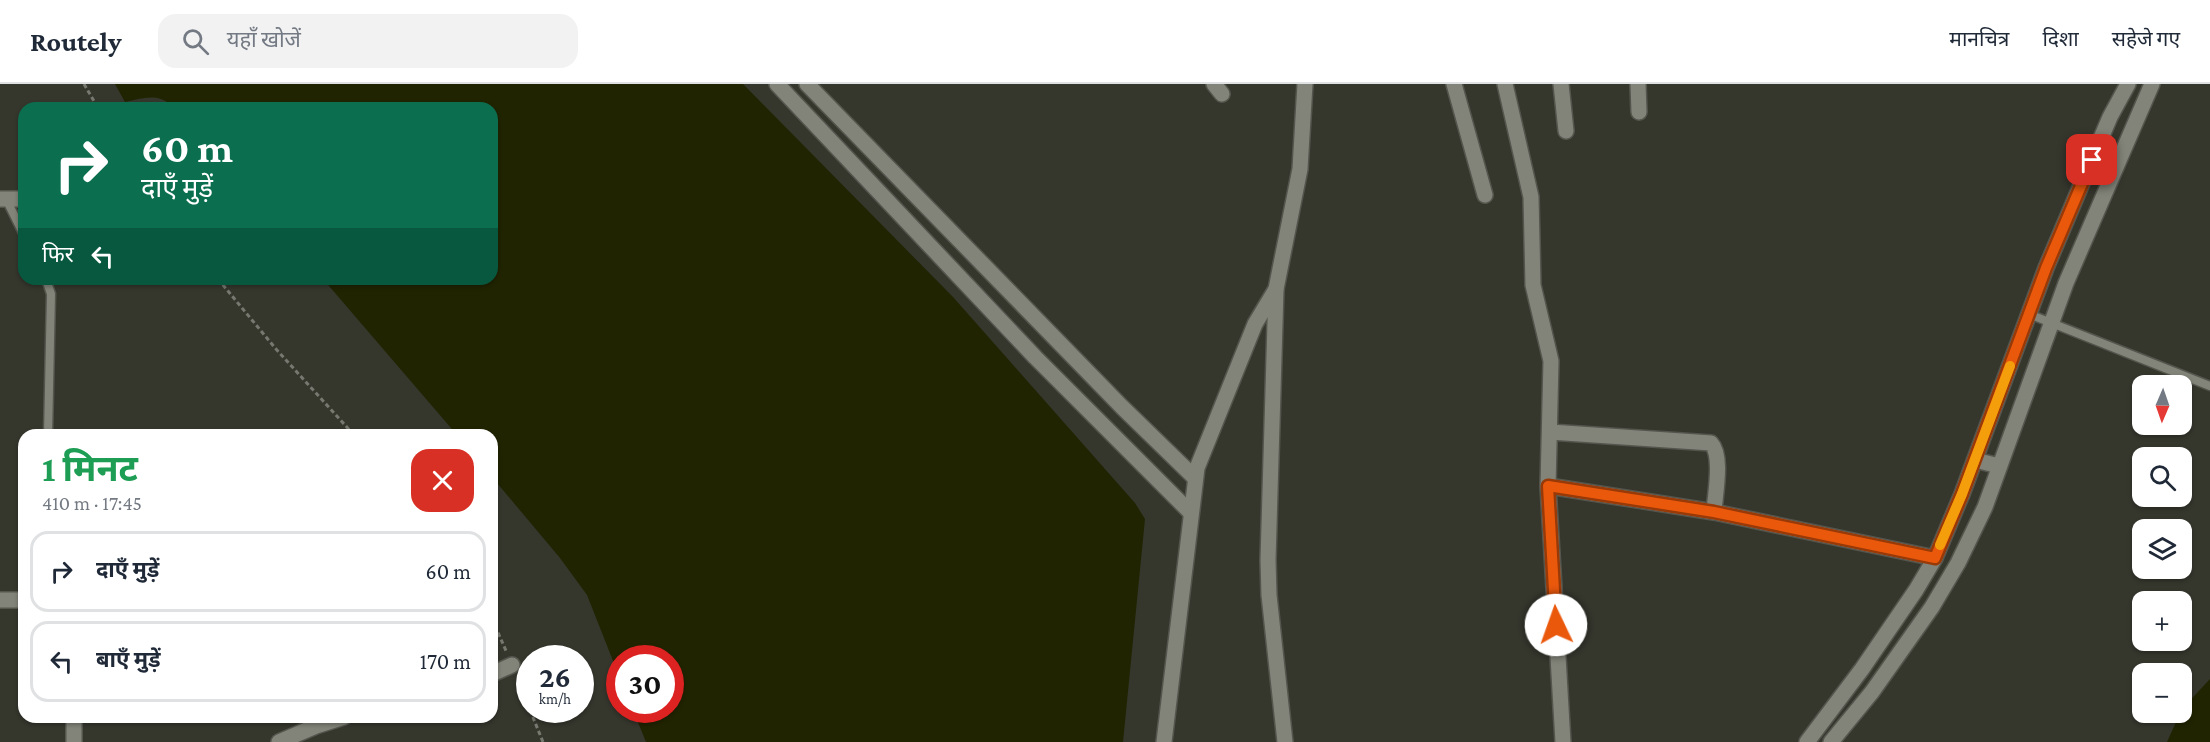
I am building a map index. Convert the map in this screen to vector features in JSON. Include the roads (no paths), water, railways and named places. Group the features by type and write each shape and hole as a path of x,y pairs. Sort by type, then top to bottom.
{"street":[{"path":"777,84 1035,357 1190,512"},
{"path":"807,84 1122,407 1195,478"},
{"path":"1285,742 1269,595 1268,560 1276,289 1300,169 1305,84"},
{"path":"1455,84 1485,195"},
{"path":"1505,84 1531,197 1533,285 1551,361 1548,486 1563,742"},
{"path":"1561,84 1566,131"},
{"path":"1638,84 1639,112"},
{"path":"1807,742 1872,655 1935,558 1975,460 2046,268 2105,128 2128,84"},
{"path":"1831,742 1889,668 1932,607 1958,562 1984,507 2066,283 2152,84"},
{"path":"812,121 829,107"},
{"path":"1164,742 1197,468 1255,324 1276,289"},
{"path":"1550,432 1711,443 1716,448 1718,458 1714,512"},
{"path":"1975,460 1999,466"},
{"path":"1548,486 1714,512 1935,558"},
{"path":"0,600 18,600"},
{"path":"1872,655 1889,668"},
{"path":"498,671 512,665"},
{"path":"74,723 74,742"},
{"path":"279,742 325,723"}],"lane":[{"path":"3,199 18,225"},
{"path":"48,285 51,294 48,429"},
{"path":"2029,314 2210,386"}]}
